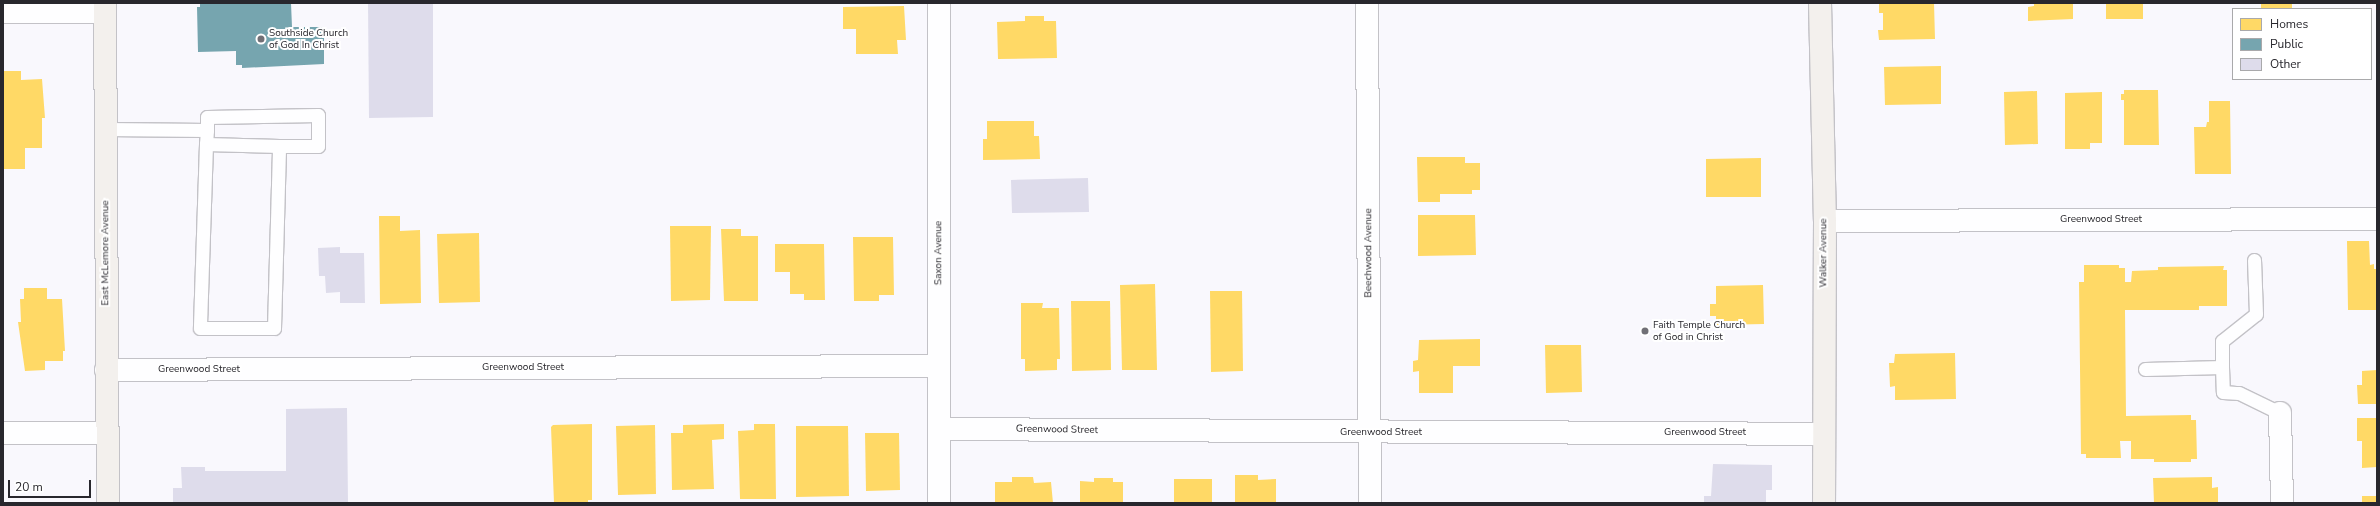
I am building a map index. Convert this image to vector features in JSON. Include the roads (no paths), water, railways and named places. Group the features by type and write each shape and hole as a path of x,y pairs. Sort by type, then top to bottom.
{"street":[{"name":"Saxon Avenue","path":"939,3 939,503"},
{"name":"Beechwood Avenue","path":"1367,3 1370,503"},
{"name":"Walker Avenue","path":"1820,3 1825,221 1823,434 1824,503"},
{"path":"3,12 105,7"},
{"name":"East McLemore Avenue","path":"105,7 106,433 108,503"},
{"name":"Greenwood Street","path":"1825,221 2377,219"},
{"name":"Greenwood Street","path":"106,370 939,366"},
{"path":"2280,413 2282,503"},
{"name":"Greenwood Street","path":"939,429 1370,433 1823,434"},
{"path":"3,434 106,433"}],"lane":[{"path":"206,144 318,146 318,115 207,117 207,130 206,144 200,328 274,328 279,146"},
{"path":"105,129 207,130"},
{"path":"2254,260 2256,314 2222,341 2223,392 2239,393 2280,413"},
{"path":"2145,369 2222,367"}],"place":[{"name":"Southside Church of God In Christ","path":"261,39"},
{"name":"Faith Temple Church of God in Christ","path":"1645,331"}]}
